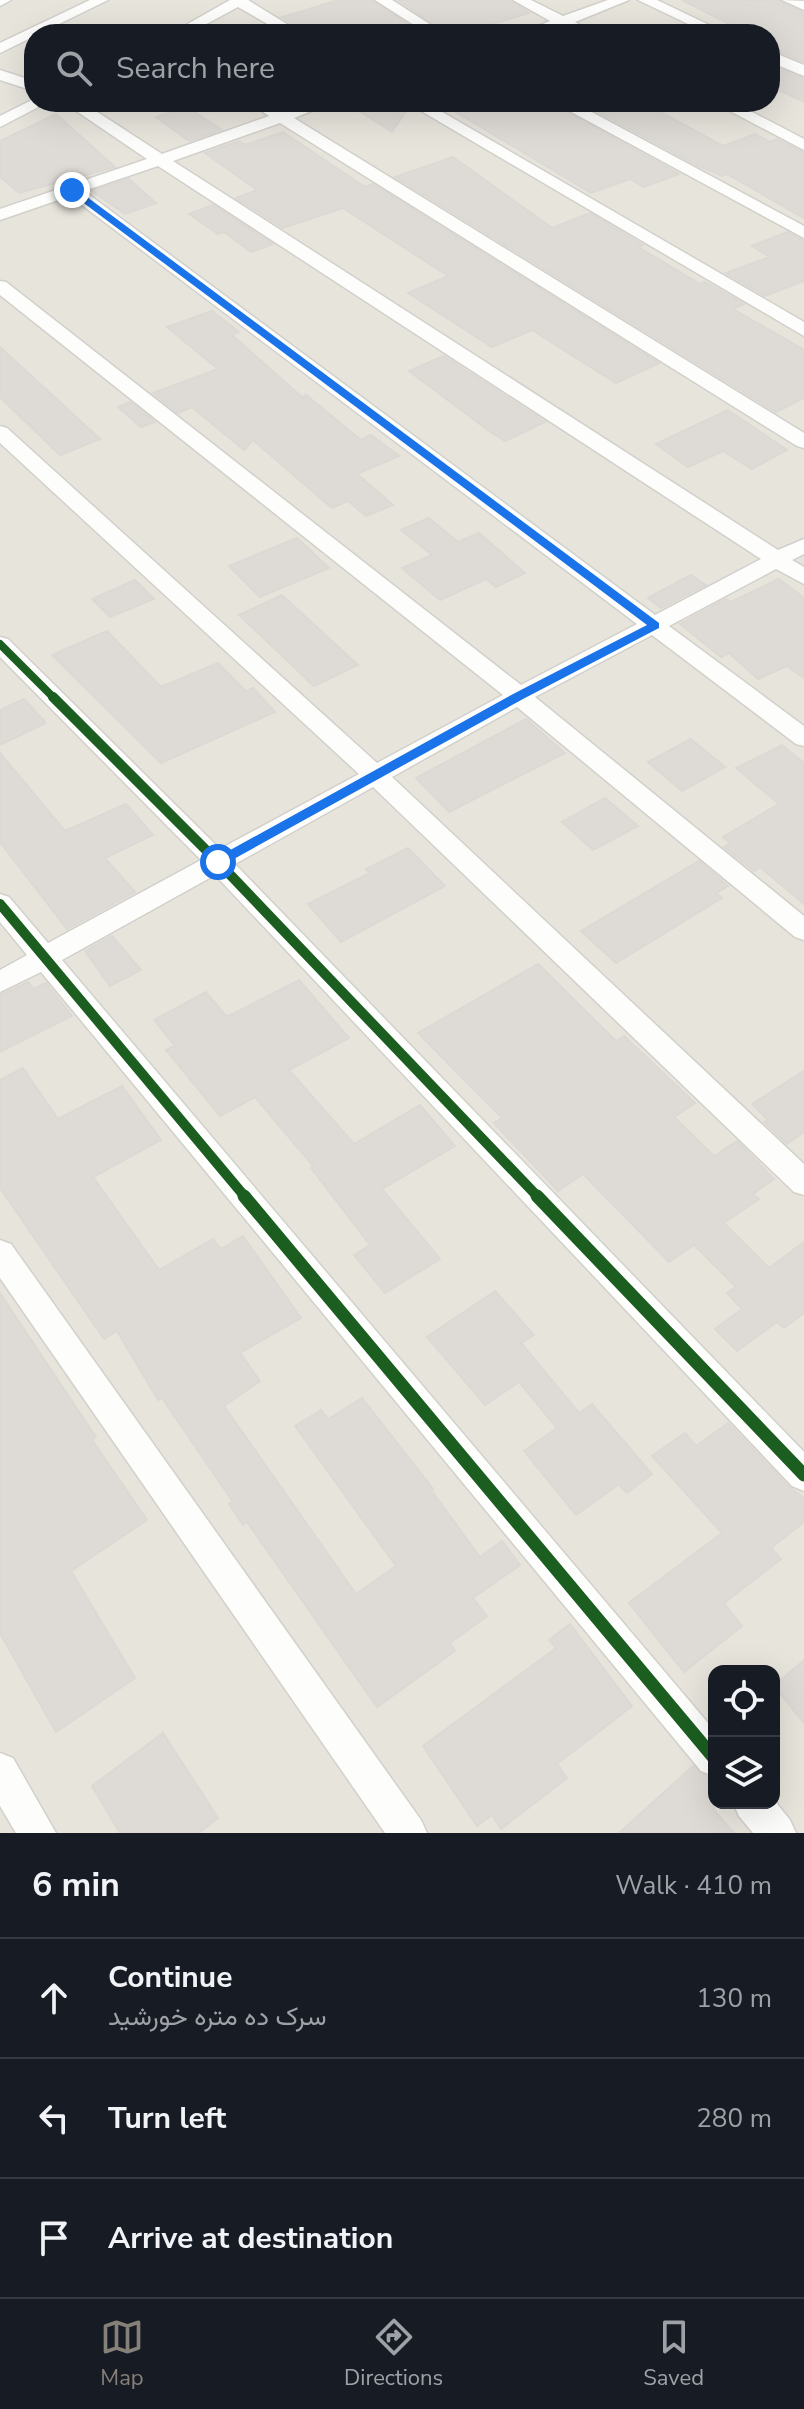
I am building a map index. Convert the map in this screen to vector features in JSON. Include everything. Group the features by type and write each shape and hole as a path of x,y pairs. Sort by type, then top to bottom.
{"street":[{"path":"52,24 101,0"},
{"path":"382,0 422,24"},
{"path":"520,0 568,24"},
{"path":"558,24 622,0"},
{"path":"645,0 699,24"},
{"path":"789,0 804,6"},
{"path":"196,24 240,1 279,24"},
{"path":"0,49 24,37"},
{"path":"780,60 804,71"},
{"path":"0,75 24,83"},
{"path":"0,122 24,110"},
{"path":"87,112 804,577"},
{"path":"273,112 804,442"},
{"path":"0,215 296,112"},
{"path":"431,112 804,330"},
{"path":"580,112 804,233"},
{"path":"740,112 804,145"},
{"path":"72,190 804,738"},
{"path":"0,286 519,696 804,930"},
{"path":"0,432 376,776 804,1183"},
{"path":"0,982 519,696 804,545"},
{"path":"0,644 218,862 804,1475"},
{"path":"0,904 42,958 708,1751"},
{"path":"0,1253 408,1833"},
{"path":"0,1771 37,1833"},
{"path":"757,1809 777,1833"}],"shaded area":[{"path":"0,0 804,0 804,1833 0,1833"}],"building":[{"path":"339,0 372,0 407,24 293,24 282,17"},
{"path":"398,0 510,0 529,13 493,24 433,24"},
{"path":"682,0 779,0 804,13 804,62 780,52 780,24 729,24"},
{"path":"780,69 804,79 804,102 780,91"},
{"path":"172,112 195,112 222,130 189,141 156,117"},
{"path":"361,112 406,112 392,132"},
{"path":"456,112 568,112 679,174 644,187 630,179 591,193"},
{"path":"598,112 660,112 723,146 755,134 770,142 777,139 804,153 804,218 727,174 722,176"},
{"path":"56,114 115,167 19,193 0,177 0,141"},
{"path":"283,132 365,187 373,184 659,363 616,383 532,330 492,347 408,293 448,276 343,208 283,228 236,198 257,190 205,153 239,141 245,145"},
{"path":"453,157 552,228 590,213 643,245 638,247 700,284 705,282 744,304 733,309 804,350 804,398 776,412 395,177"},
{"path":"129,179 156,203 125,214 92,191"},
{"path":"213,205 273,244 251,252 224,232 218,234 189,214"},
{"path":"787,232 804,241 804,281 765,296 726,273 770,257 752,246"},
{"path":"212,311 239,332 232,335 302,397 306,395 361,440 371,435 399,456 357,474 393,505 366,516 348,501 332,508 253,440 244,450 192,407 178,413 153,393 218,369 167,327"},
{"path":"0,347 100,439 60,455 0,397"},
{"path":"444,356 545,422 505,441 489,431 409,371"},
{"path":"130,402 155,422 141,427 118,407"},
{"path":"728,410 787,450 752,469 723,451 688,467 656,444"},
{"path":"429,518 458,542 479,533 525,573 496,587 486,579 440,600 402,568 432,555 401,530"},
{"path":"297,538 329,568 260,597 229,566"},
{"path":"691,575 706,585 661,608 648,598"},
{"path":"779,579 804,598 804,678 787,666 758,679 729,653 721,657 680,624 726,599 731,602"},
{"path":"135,580 154,599 110,617 92,599"},
{"path":"282,595 358,665 314,686 239,615"},
{"path":"107,631 161,687 218,663 246,691 253,688 275,712 161,763 52,655"},
{"path":"24,699 46,723 0,745 0,710"},
{"path":"526,719 565,753 449,812 416,778"},
{"path":"691,739 725,767 682,791 648,762"},
{"path":"782,745 804,763 804,904 760,867 754,871 724,847 730,843 723,837 779,804 736,768"},
{"path":"0,753 65,831 126,804 153,835 105,858 135,892 67,929 0,842"},
{"path":"605,798 638,826 593,850 562,822"},
{"path":"408,848 445,886 341,942 308,904 370,873 366,869"},
{"path":"699,861 728,886 716,893 722,898 616,963 581,931"},
{"path":"112,936 141,970 110,986 85,951"},
{"path":"538,964 616,1041 624,1036 695,1103 674,1117 714,1156 737,1141 774,1179 753,1194 759,1199 724,1223 769,1268 804,1242 804,1313 784,1328 777,1322 737,1351 715,1329 742,1309 727,1293 736,1287 694,1245 669,1262 583,1174 558,1191 494,1123 502,1118 418,1033"},
{"path":"299,980 349,1038 289,1070 354,1144 420,1105 455,1146 382,1189 440,1259 385,1293 354,1255 370,1245 311,1168 314,1167 255,1097 220,1116 166,1050 175,1046 154,1020 206,992 226,1016"},
{"path":"28,982 34,989 46,983 72,1016 0,1052 0,995"},
{"path":"23,1068 58,1119 122,1086 161,1140 93,1177 159,1270 213,1239 221,1249 243,1236 301,1318 240,1353 260,1381 224,1406 356,1594 396,1566 295,1426 321,1410 328,1419 362,1398 433,1489 480,1557 502,1541 520,1565 473,1598 487,1616 450,1643 455,1651 377,1707 247,1522 243,1525 229,1504 233,1502 162,1398 158,1400 117,1331 104,1339 0,1188 0,1080"},
{"path":"804,1071 804,1132 787,1144 764,1122 768,1120 752,1104"},
{"path":"495,1291 534,1335 521,1343 579,1413 592,1404 652,1474 627,1493 619,1484 576,1515 524,1451 557,1428 519,1382 485,1405 427,1337"},
{"path":"0,1293 96,1437 92,1440 147,1520 71,1571 135,1678 56,1732 0,1633"},
{"path":"728,1423 790,1488 804,1498 804,1522 771,1548 781,1559 724,1603 742,1626 684,1672 629,1603 722,1533 652,1456 685,1433 696,1446"},
{"path":"570,1624 632,1706 557,1764 567,1778 501,1829 492,1815 477,1826 423,1746 556,1648 549,1640"},
{"path":"804,1660 804,1723 780,1693 780,1681"},
{"path":"163,1733 218,1818 199,1833 120,1833 92,1786"},
{"path":"693,1766 708,1778 708,1809 714,1809 734,1833 619,1833"}],"cycle path":[{"path":"0,644 218,862 804,1475"},
{"path":"0,904 708,1751"}],"route":[{"path":"72,190 655,625 519,696 218,862"}]}
